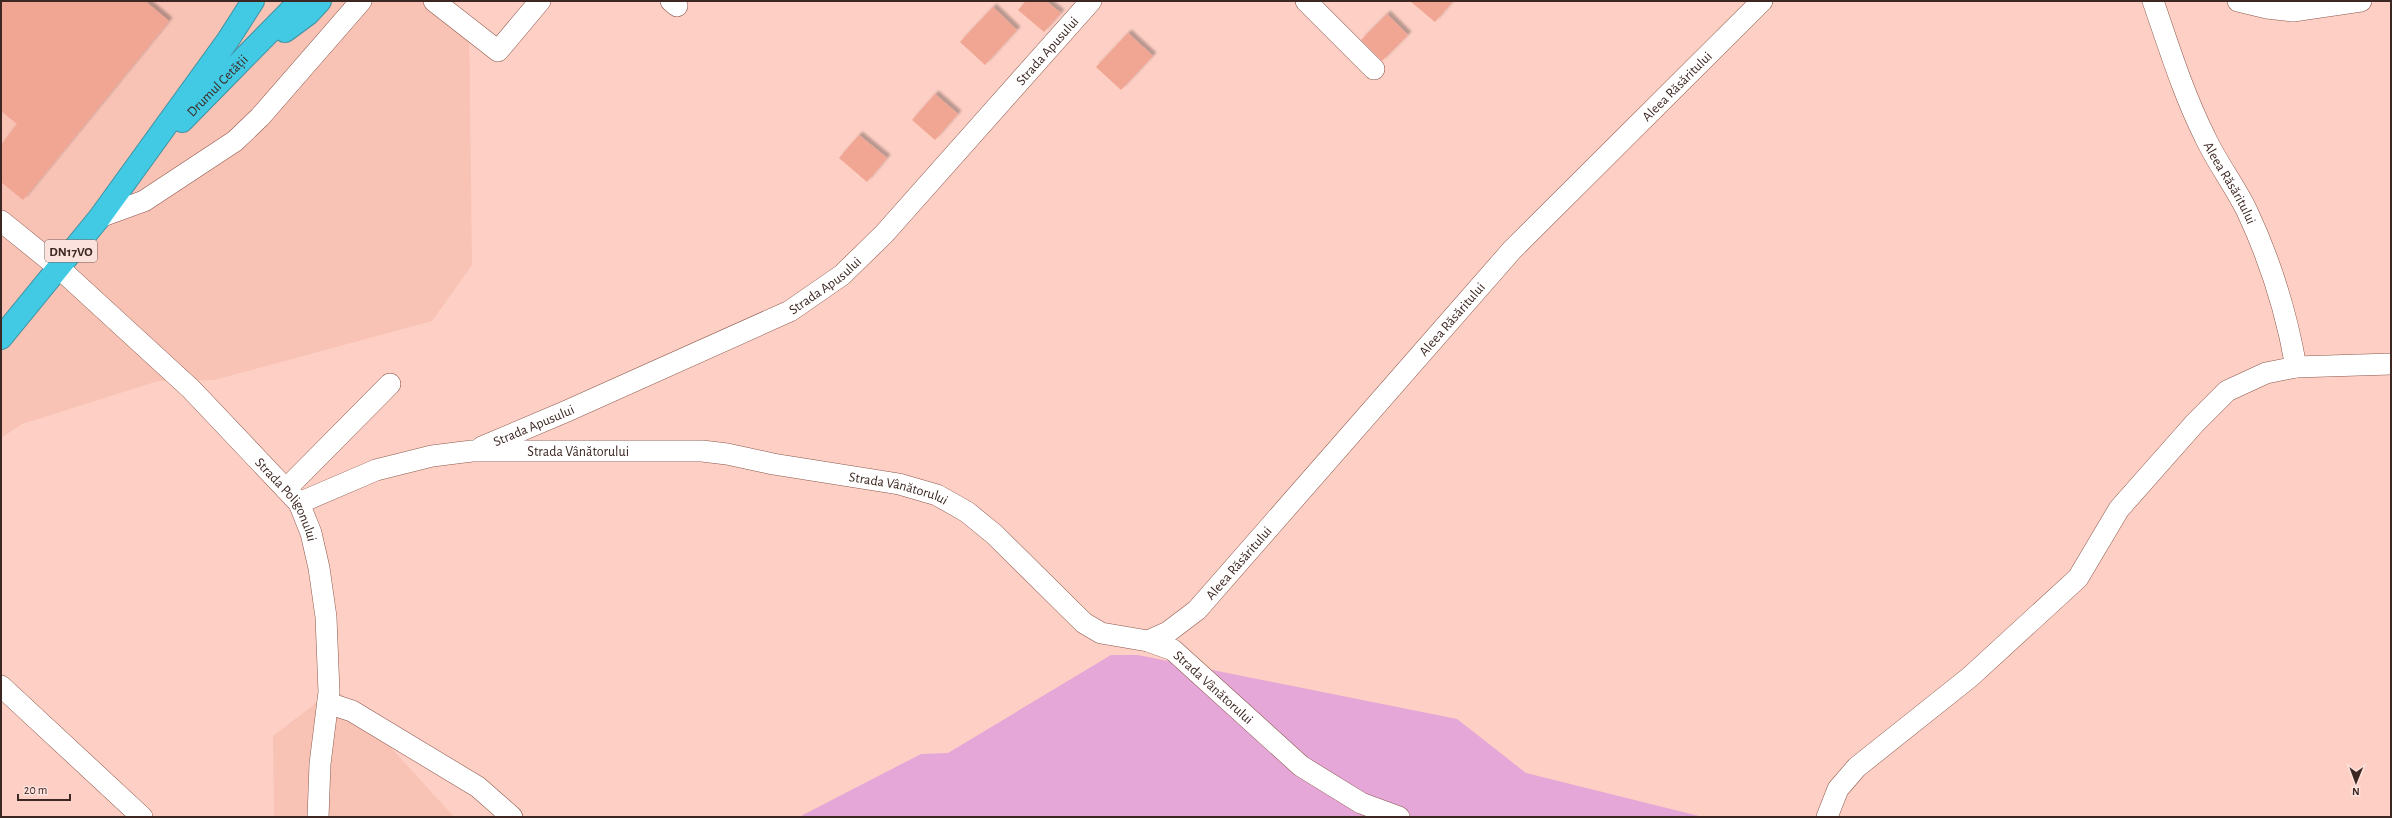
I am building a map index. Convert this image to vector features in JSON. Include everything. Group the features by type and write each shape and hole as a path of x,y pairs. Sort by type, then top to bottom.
{"highway":[{"path":"228,40 245,1"},
{"name":"Drumul Cetății","path":"1,338 100,217 228,40 254,1"},
{"path":"218,86 308,14 320,1"},
{"name":"Drumul Cetății","path":"140,163 218,86 292,3"}],"street":[{"path":"100,217 144,201 235,141 260,117 361,1"},
{"path":"434,1 498,51 540,1"},
{"path":"1306,1 1374,69"},
{"name":"Aleea Răsăritului","path":"1148,641 1168,632 1197,610 1512,250 1762,1"},
{"name":"Aleea Răsăritului","path":"2153,1 2182,88 2205,138 2247,211 2267,260 2288,329 2296,368"},
{"path":"2238,1 2293,12 2361,1"},
{"name":"Strada Apusului","path":"472,451 567,411 790,311 842,275 890,228 1090,2"},
{"name":"Strada Poligonului","path":"4,230 58,267 191,389 292,496 311,533 319,568 326,617 329,692 319,771 318,817"},
{"path":"1827,817 1838,789 1857,766 1970,677 2078,578 2119,509 2195,423 2227,392 2266,373 2296,368 2391,364"},
{"path":"292,496 390,384"},
{"name":"Strada Vânătorului","path":"292,496 384,468 432,456 472,451 702,451 899,484 937,495 967,512 994,534 1084,623 1101,633 1148,641 1173,650 1302,766 1360,803 1399,817"},
{"path":"1,686 142,817"},
{"path":"328,703 352,711 478,787 512,817"}],"shaded area":[{"path":"1,1 454,1 469,19 472,265 432,321 214,380 158,381 22,424 1,438"},
{"path":"1111,655 1138,655 1457,719 1526,773 1703,817 799,817 921,754 948,753"},
{"path":"328,694 342,694 454,817 274,817 273,736"}],"building":[{"path":"1,1 145,1 169,21 23,200 1,182 1,145 17,124 1,111"},
{"path":"1026,1 1046,1 1061,13 1044,32 1018,10"},
{"path":"1410,1 1453,1 1435,22"},
{"path":"993,7 1017,30 985,65 960,42"},
{"path":"1387,14 1408,35 1382,61 1361,40"},
{"path":"1128,33 1153,56 1121,90 1096,67"},
{"path":"935,94 958,114 935,140 912,120"},
{"path":"859,135 887,158 867,182 839,158"}]}
